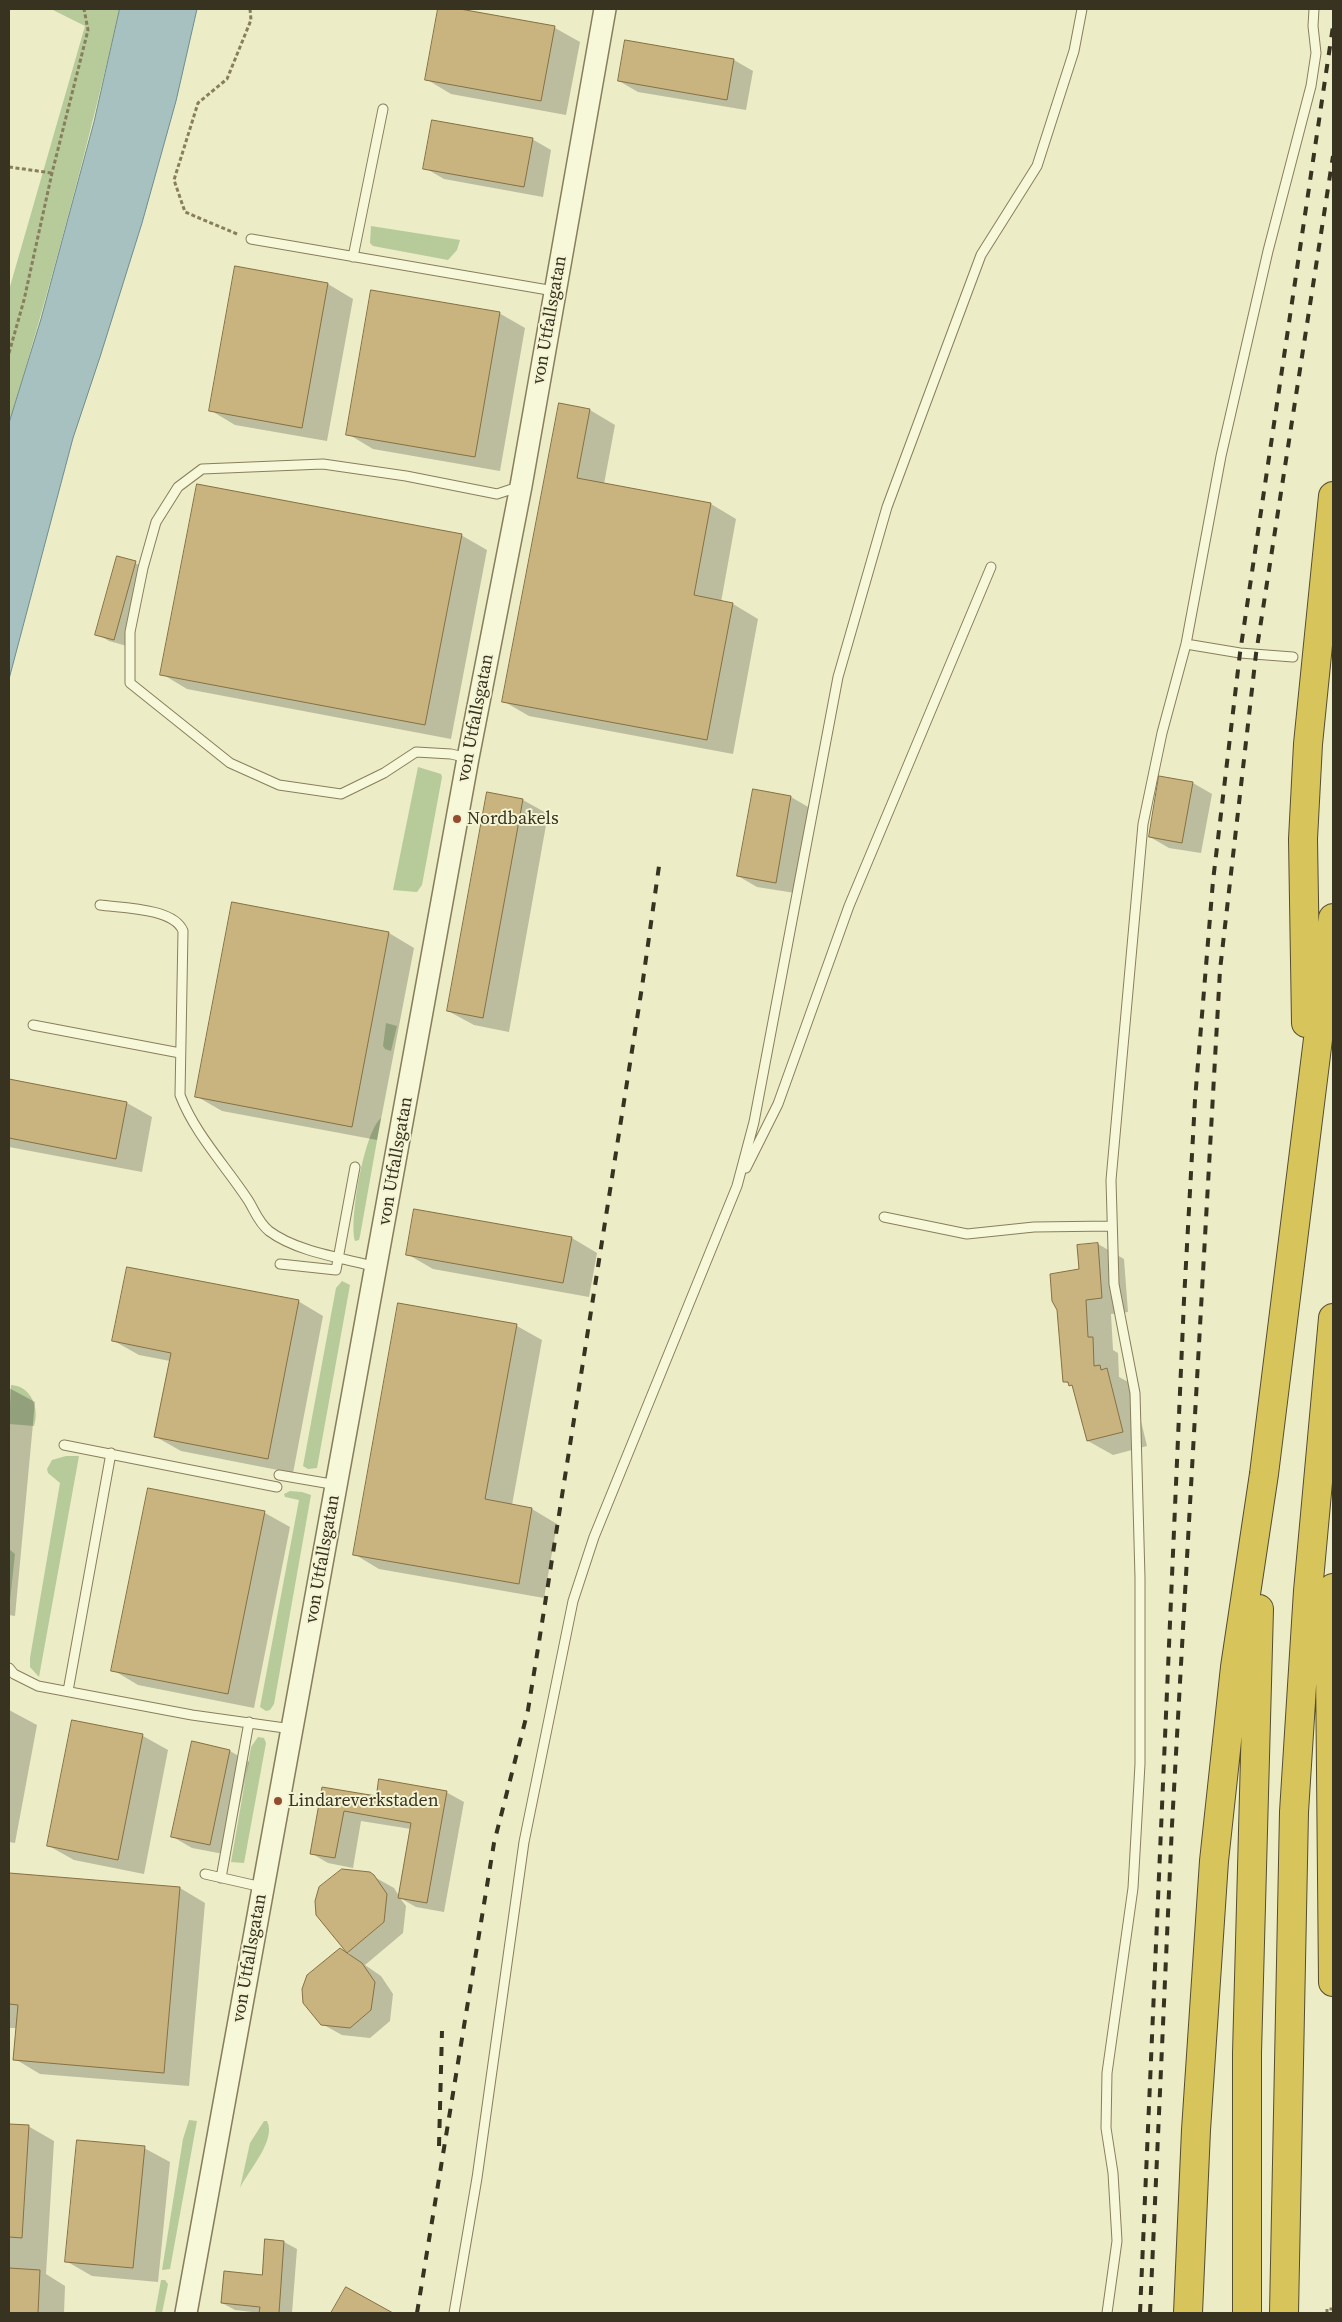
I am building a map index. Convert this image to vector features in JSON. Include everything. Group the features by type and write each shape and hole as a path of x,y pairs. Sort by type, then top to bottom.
{"highway":[{"path":"1307,1123 1303,839 1308,744 1333,496"},
{"path":"1188,2313 1196,2130 1214,1861 1235,1667 1262,1495 1333,918"},
{"path":"1284,2313 1294,1812 1308,1591 1333,1318"},
{"path":"1329,1359 1333,1420"},
{"path":"1247,2313 1247,2053 1262,1495"},
{"path":"1333,1588 1330,1666 1333,1982"}],"street":[{"name":"von Utfallsgatan","path":"186,2313 468,758 521,486 605,9"}],"lane":[{"path":"737,1186 754,1122 838,677 884,516 980,255 1037,166 1074,51 1082,9"},
{"path":"1107,2313 1117,2241 1113,2173 1106,2128 1108,2074 1133,1888 1140,1764 1140,1578 1135,1393 1114,1284 1111,1180 1143,824 1162,733 1186,644 1221,456 1268,251 1311,86 1316,53 1313,26 1314,9"},
{"path":"353,257 383,109"},
{"path":"251,239 554,292"},
{"path":"468,758 451,754 416,752 384,773 341,794 279,785 230,763 130,683 132,623 142,568 156,522 178,487 202,469 323,464 406,476 497,494 521,486"},
{"path":"454,2313 474,2197 523,1852 564,1636 583,1568 737,1186 778,1104 849,906 991,568"},
{"path":"1186,644 1293,657"},
{"path":"100,905 165,915 180,925 183,931 180,1096 187,1115 249,1202 259,1222 282,1238 338,1258 377,1268"},
{"path":"33,1025 180,1053"},
{"path":"280,1264 336,1270 355,1167"},
{"path":"884,1217 967,1234 1034,1227 1112,1226"},
{"path":"64,1445 277,1487"},
{"path":"68,1691 111,1453"},
{"path":"278,1475 337,1486"},
{"path":"11,1673 38,1686 192,1715 292,1729"},
{"path":"221,1878 249,1722"},
{"path":"205,1874 262,1887"}],"path":[{"path":"9,353 24,300 52,173 88,30 84,9"},
{"path":"250,9 251,20 227,79 198,103 174,180 185,212 251,239"},
{"path":"9,167 52,173"},
{"path":"1327,2313 1327,2309 1333,2309"}],"green space":[{"path":"51,9 120,9 68,217 9,423 9,290 85,26"},
{"path":"371,226 460,240 457,250 448,260 373,246 370,243"},
{"path":"418,767 441,774 442,777 422,885 417,892 393,890"},
{"path":"386,1023 397,1026 391,1051 383,1046"},
{"path":"381,1118 360,1236 359,1240 355,1241 354,1215 359,1177 369,1140"},
{"path":"342,1281 350,1285 317,1468 308,1469 303,1466 336,1288"},
{"path":"11,1385 24,1389 32,1399 36,1412 34,1426 9,1424"},
{"path":"66,1456 79,1456 39,1677 30,1667 30,1658 60,1483 48,1473 47,1469 52,1460"},
{"path":"290,1491 311,1495 274,1704 270,1710 266,1711 260,1707 299,1500 285,1497 284,1494"},
{"path":"9,1549 15,1554 9,1610"},
{"path":"258,1737 264,1738 266,1743 244,1863 231,1862 251,1747"},
{"path":"189,2120 197,2121 170,2269 162,2270 183,2139"},
{"path":"264,2121 267,2121 269,2129 265,2146 240,2188 250,2143"},
{"path":"161,2280 165,2280 168,2284 162,2313 155,2313"}],"water":[{"path":"120,9 197,9 176,101 142,223 73,438 9,679 9,423 41,319 94,122"}],"building":[{"path":"438,9 460,9 555,26 541,101 425,80"},
{"path":"625,40 734,59 727,100 618,81"},
{"path":"432,120 533,138 524,187 423,169"},
{"path":"235,266 328,283 302,428 209,411"},
{"path":"371,290 500,312 475,457 346,435"},
{"path":"559,403 590,409 577,478 711,503 694,595 733,603 707,740 502,702"},
{"path":"197,484 462,534 425,725 160,675"},
{"path":"117,556 136,561 114,640 95,635"},
{"path":"1159,776 1193,782 1182,843 1149,837"},
{"path":"753,789 791,796 776,883 737,876"},
{"path":"487,792 523,799 483,1018 447,1011"},
{"path":"232,902 389,932 352,1127 195,1097"},
{"path":"9,1079 127,1102 116,1159 9,1138"},
{"path":"414,1209 572,1237 563,1283 406,1255"},
{"path":"1098,1243 1102,1298 1086,1300 1088,1337 1093,1337 1094,1366 1100,1365 1101,1370 1107,1368 1123,1432 1087,1441 1072,1385 1069,1386 1068,1382 1063,1382 1057,1310 1052,1301 1050,1274 1079,1269 1077,1245"},
{"path":"127,1267 299,1300 268,1459 154,1437 171,1353 112,1341"},
{"path":"398,1303 517,1324 485,1499 532,1508 519,1584 353,1555"},
{"path":"148,1488 265,1511 228,1694 111,1671"},
{"path":"72,1720 143,1734 118,1860 47,1846"},
{"path":"192,1741 230,1750 210,1845 171,1837"},
{"path":"379,1779 447,1791 427,1903 398,1898 411,1823 344,1811 335,1858 310,1854 322,1787 376,1796"},
{"path":"342,1869 370,1872 387,1894 384,1922 347,1953 316,1915 315,1901 319,1887"},
{"path":"9,1873 180,1887 164,2073 13,2060 18,2005 9,2004"},
{"path":"340,1948 362,1963 375,1982 371,2010 350,2028 321,2025 303,2003 302,1989 307,1975"},
{"path":"9,2124 29,2125 22,2238 9,2237"},
{"path":"77,2140 145,2146 133,2268 65,2262"},
{"path":"265,2239 284,2241 279,2313 259,2313 260,2307 221,2303 224,2271 262,2275"},
{"path":"9,2268 40,2270 38,2313 9,2313"},
{"path":"346,2287 393,2313 331,2313"}],"railway":[{"path":"1140,2313 1184,1300 1195,1100 1213,881 1240,653 1333,26"},
{"path":"1150,2313 1172,1825 1220,970 1256,654 1333,156"},
{"path":"417,2313 494,1843 528,1710 642,987 660,859"},
{"path":"439,2146 442,2031"}],"place":[{"name":"Nordbakels","path":"457,819"},
{"name":"Lindareverkstaden","path":"278,1801"}]}
